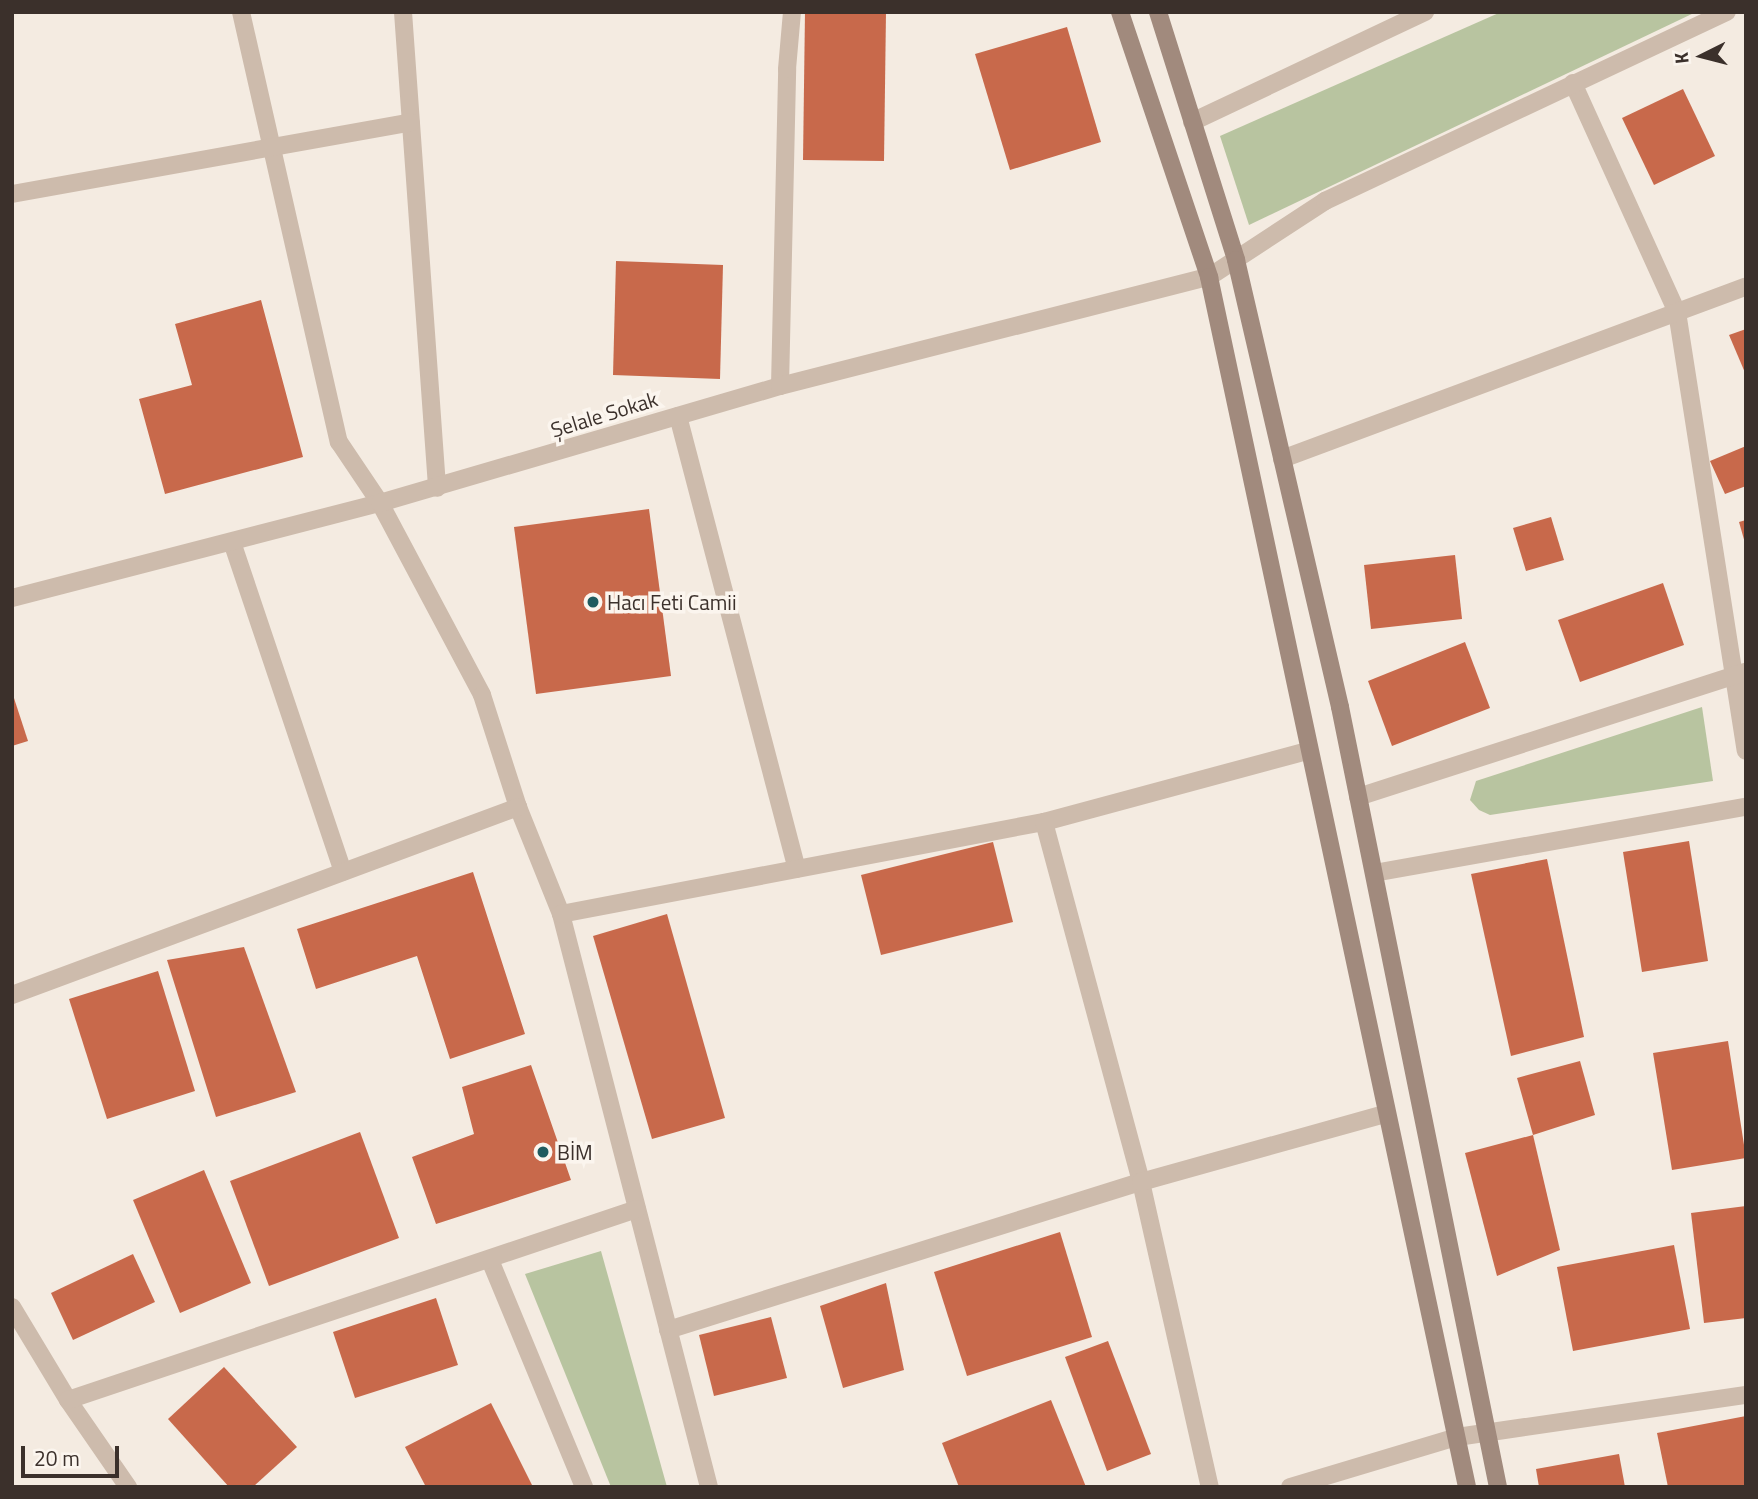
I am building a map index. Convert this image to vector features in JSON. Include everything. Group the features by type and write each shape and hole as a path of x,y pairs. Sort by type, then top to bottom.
{"street":[{"path":"241,12 339,442 380,503 482,695 518,807 561,914 709,1487"},
{"path":"403,12 437,488"},
{"path":"780,386 787,69 792,12"},
{"path":"1120,12 1209,277 1466,1487"},
{"path":"1158,12 1236,260 1282,459 1374,873 1498,1487"},
{"path":"1192,122 1425,12"},
{"name":"Şelale Sokak","path":"12,598 437,488 780,386 1209,277 1325,201 1472,135 1573,82 1727,12"},
{"path":"1573,82 1677,312 1739,674 1746,751"},
{"path":"12,194 411,122"},
{"path":"1282,459 1746,286"},
{"path":"678,416 797,869"},
{"path":"232,542 343,872"},
{"path":"1358,797 1739,674"},
{"path":"561,914 1044,822 1308,751"},
{"path":"12,995 518,807"},
{"path":"1374,873 1746,807"},
{"path":"1044,822 1141,1182 1210,1487"},
{"path":"668,1330 1141,1182 1385,1114"},
{"path":"68,1399 636,1209"},
{"path":"490,1260 584,1487"},
{"path":"12,1307 68,1399 128,1487"},
{"path":"1290,1487 1457,1437 1746,1395"}],"green space":[{"path":"1501,12 1696,12 1249,225 1220,136"},
{"path":"1702,707 1713,781 1490,815 1479,810 1470,800 1476,781"},
{"path":"601,1251 667,1487 611,1487 525,1274"}],"building":[{"path":"805,12 886,12 884,161 803,160"},
{"path":"1067,27 1101,142 1010,170 975,54"},
{"path":"1683,89 1715,156 1654,185 1622,118"},
{"path":"616,261 723,265 720,379 613,375"},
{"path":"261,300 303,457 165,494 139,399 192,385 175,324"},
{"path":"1746,329 1746,375 1729,335"},
{"path":"1746,446 1746,486 1725,494 1710,461"},
{"name":"Hacı Feti Camii","path":"649,509 671,676 536,694 514,527"},
{"path":"1551,517 1564,560 1526,571 1513,528"},
{"path":"1746,520 1746,543 1745,543 1739,522"},
{"path":"1455,555 1462,619 1371,629 1364,565"},
{"path":"1663,583 1684,645 1580,682 1558,620"},
{"path":"1465,642 1490,708 1392,746 1368,681"},
{"path":"12,692 28,741 12,746"},
{"path":"1689,841 1708,961 1642,972 1623,852"},
{"path":"993,842 1013,922 881,955 861,875"},
{"path":"1547,859 1584,1037 1511,1056 1471,874"},
{"path":"473,872 525,1034 450,1059 417,956 316,989 297,929"},
{"path":"667,914 725,1118 652,1139 593,936"},
{"path":"244,947 296,1092 216,1117 167,960"},
{"path":"158,971 195,1091 107,1119 69,999"},
{"path":"1728,1041 1746,1158 1672,1170 1653,1053"},
{"path":"1580,1061 1595,1115 1533,1135 1517,1078"},
{"path":"531,1065 571,1180 436,1224 412,1157 474,1134 462,1087"},
{"path":"360,1132 399,1238 269,1286 230,1181"},
{"path":"1533,1135 1560,1250 1497,1276 1465,1153"},
{"path":"204,1170 251,1283 180,1313 133,1200"},
{"path":"1746,1206 1746,1318 1704,1323 1691,1213"},
{"path":"1060,1232 1092,1337 967,1376 934,1272"},
{"path":"1674,1245 1690,1329 1573,1351 1557,1267"},
{"path":"133,1254 155,1302 73,1340 51,1293"},
{"path":"886,1283 904,1370 843,1388 820,1306"},
{"path":"436,1298 458,1365 355,1398 333,1332"},
{"path":"771,1317 787,1378 714,1396 699,1335"},
{"path":"1108,1341 1151,1454 1107,1471 1065,1357"},
{"path":"224,1367 297,1447 253,1487 229,1487 168,1419"},
{"path":"1051,1400 1086,1487 959,1487 942,1443"},
{"path":"491,1403 533,1487 426,1487 405,1447"},
{"path":"1746,1416 1746,1487 1668,1487 1657,1433"},
{"path":"1619,1454 1625,1487 1539,1487 1536,1469"}],"place":[{"name":"Hacı Feti Camii","path":"593,602"},
{"name":"BİM","path":"543,1152"}]}
